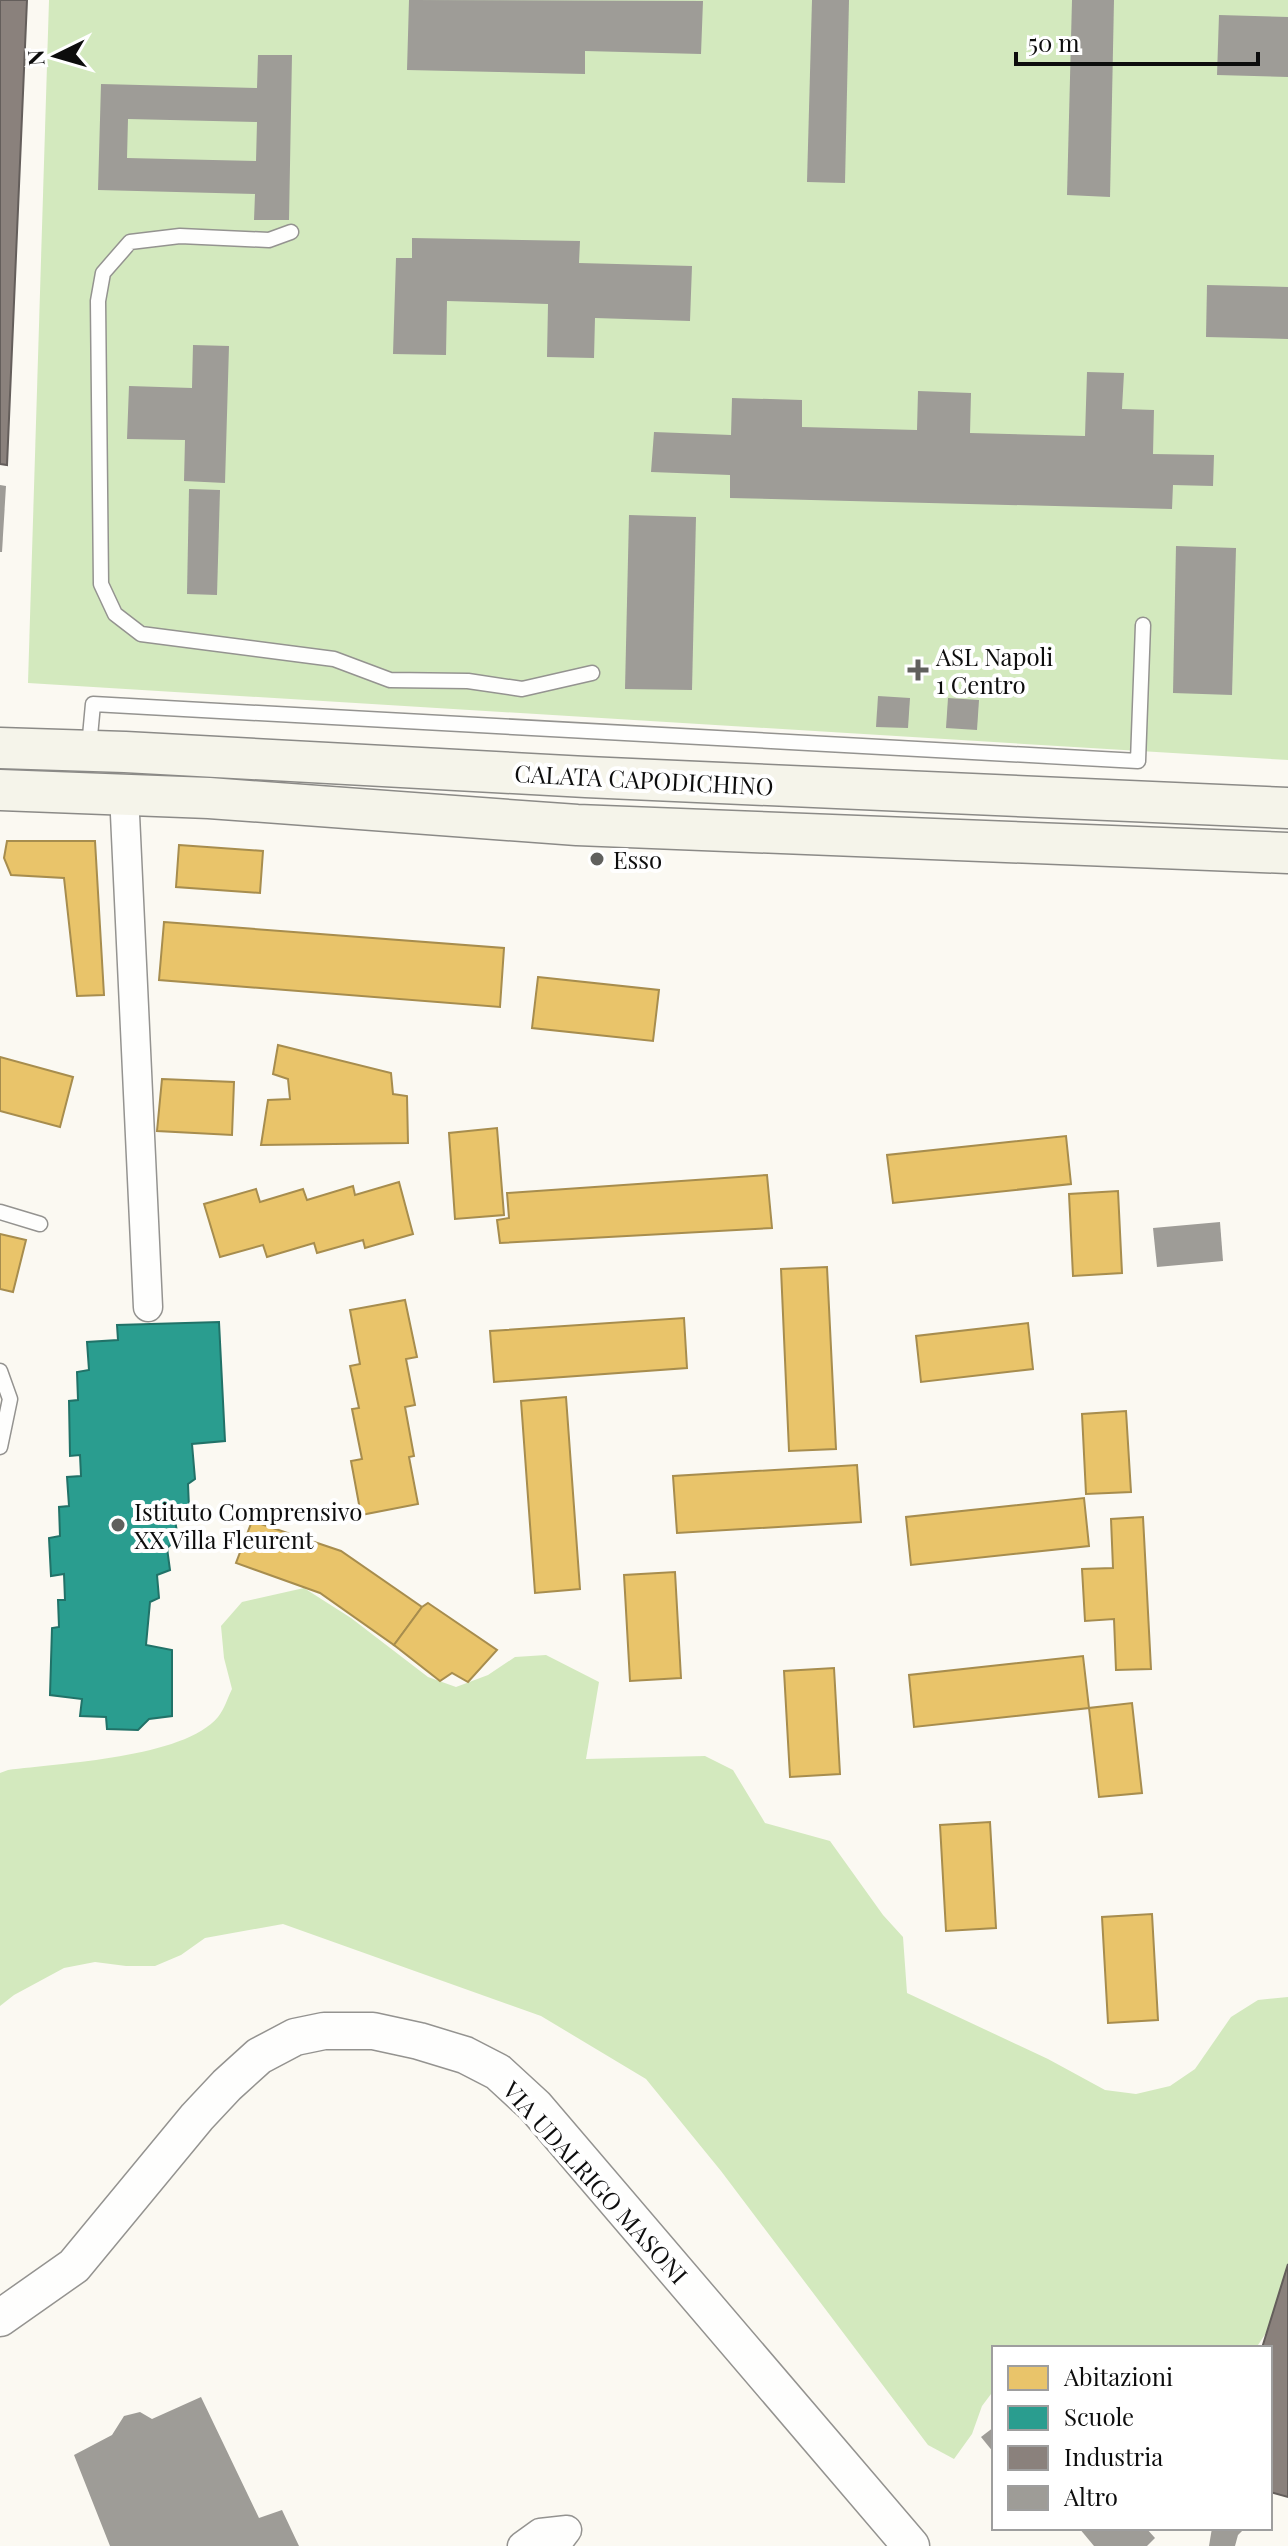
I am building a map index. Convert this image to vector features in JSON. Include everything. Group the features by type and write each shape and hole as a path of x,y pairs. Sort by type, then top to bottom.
{"main road":[{"name":"CALATA CAPODICHINO","path":"0,748 1288,808"},
{"path":"107,752 124,793"},
{"name":"CALATA CAPODICHINO","path":"0,790 124,793 577,825 1288,853"}],"street":[{"path":"124,793 148,1307"},
{"name":"VIA UDALRIGO MASONI","path":"0,2318 74,2266 197,2117 259,2056 295,2037 324,2031 373,2031 419,2041 465,2055 498,2072 535,2106 911,2546"},
{"path":"522,2546 540,2533 567,2530 555,2546"}],"lane":[{"path":"291,232 269,240 180,236 130,242 103,273 98,301 101,584 115,614 141,634 334,659 390,680 468,681 522,689 592,673"},
{"path":"107,752 93,704 1138,761 1143,625"},
{"path":"0,1212 40,1224"},
{"path":"0,1371 10,1399 0,1447"}],"green space":[{"path":"49,0 1288,0 1288,760 28,683"},
{"path":"304,1588 351,1618 428,1677 456,1687 488,1675 515,1657 546,1655 599,1682 586,1759 705,1756 733,1770 765,1823 830,1841 883,1915 903,1937 907,1993 1048,2059 1105,2090 1136,2094 1170,2086 1195,2069 1231,2017 1258,2000 1288,1997 1288,2293 1257,2346 992,2346 992,2393 982,2406 972,2434 954,2459 928,2445 721,2171 646,2079 541,2016 283,1924 205,1938 181,1955 155,1966 95,1962 64,1968 0,2006 0,1773 150,1750 201,1731 218,1717 232,1689 224,1658 221,1626 242,1602"}],"building: Abitazioni":[{"path":"7,841 95,841 104,995 77,996 64,878 11,875 4,858"},
{"path":"179,845 263,851 260,893 176,887"},
{"path":"164,922 504,948 500,1007 159,980"},
{"path":"538,977 659,990 653,1041 532,1028"},
{"path":"278,1045 391,1073 393,1094 407,1096 408,1143 261,1145 268,1100 290,1099 288,1079 273,1074"},
{"path":"0,1057 73,1077 60,1127 0,1111"},
{"path":"162,1079 234,1082 232,1135 157,1131"},
{"path":"497,1128 504,1215 455,1219 449,1133"},
{"path":"1066,1136 1071,1184 893,1203 887,1155"},
{"path":"767,1175 772,1228 500,1243 497,1220 509,1218 507,1193"},
{"path":"399,1182 413,1234 365,1248 363,1240 317,1253 314,1243 267,1257 263,1245 220,1257 204,1204 256,1189 260,1202 303,1189 307,1200 353,1186 355,1195"},
{"path":"1118,1191 1122,1273 1073,1276 1069,1194"},
{"path":"0,1234 26,1240 13,1292 0,1289"},
{"path":"827,1267 836,1449 789,1451 781,1269"},
{"path":"405,1300 417,1357 406,1359 415,1405 405,1407 414,1456 409,1457 418,1504 361,1515 351,1461 362,1459 352,1409 359,1408 350,1366 360,1364 350,1310"},
{"path":"684,1318 687,1368 494,1382 490,1331"},
{"path":"1028,1323 1033,1369 921,1382 916,1336"},
{"path":"566,1397 580,1589 535,1593 521,1401"},
{"path":"1126,1411 1131,1492 1086,1494 1082,1414"},
{"path":"857,1465 861,1522 677,1533 673,1476"},
{"path":"1084,1498 1089,1546 911,1565 906,1517"},
{"path":"1143,1517 1151,1669 1116,1670 1114,1619 1085,1621 1082,1569 1113,1568 1111,1519"},
{"path":"252,1521 341,1551 422,1607 394,1645 320,1593 236,1563"},
{"path":"675,1572 681,1678 630,1681 624,1575"},
{"path":"428,1603 497,1650 468,1682 452,1673 440,1681 394,1645"},
{"path":"1083,1656 1089,1708 914,1727 909,1675"},
{"path":"834,1668 840,1774 790,1777 784,1671"},
{"path":"1132,1703 1142,1793 1099,1797 1089,1708"},
{"path":"990,1822 996,1928 946,1931 940,1825"},
{"path":"1152,1914 1158,2020 1108,2023 1102,1917"}],"building: Scuole":[{"name":"Istituto Comprensivo XX Villa Fleurent","path":"219,1322 225,1441 192,1444 195,1479 188,1484 189,1508 174,1514 178,1538 167,1548 170,1570 157,1575 159,1598 150,1602 146,1645 172,1650 172,1716 149,1719 138,1730 107,1729 106,1717 80,1716 82,1699 50,1695 52,1628 59,1627 58,1600 65,1600 64,1574 51,1576 49,1538 60,1536 59,1507 69,1506 67,1477 81,1476 80,1455 70,1456 69,1401 78,1400 77,1372 89,1370 87,1342 118,1340 117,1325"}],"building: Industria":[{"path":"0,0 27,0 7,465 0,464"},
{"path":"1288,2264 1288,2497 1272,2493 1272,2346 1263,2346"}],"building: Altro":[{"path":"409,0 703,1 701,54 585,51 585,74 407,70"},
{"path":"812,0 849,0 845,183 807,182"},
{"path":"1072,0 1114,0 1110,197 1067,195"},
{"path":"1219,15 1288,17 1288,77 1217,75"},
{"path":"258,55 292,55 289,220 254,220 255,194 98,190 101,84 257,88","holes":["128,119 257,122 256,161 127,158"]},
{"path":"412,238 580,241 579,263 692,266 690,321 595,318 594,358 547,357 548,304 447,301 446,355 393,354 396,258 412,258"},
{"path":"1207,285 1288,287 1288,339 1206,337"},
{"path":"193,345 229,346 225,483 184,481 185,440 127,439 129,386 192,388"},
{"path":"1087,372 1124,373 1122,409 1154,410 1153,454 1214,455 1213,486 1173,485 1172,509 730,498 730,475 651,472 654,432 731,435 732,398 802,400 802,427 917,430 918,391 971,393 970,433 1085,436"},
{"path":"0,485 6,486 2,552 0,552"},
{"path":"189,489 220,490 217,595 187,594"},
{"path":"629,515 696,517 692,690 625,689"},
{"path":"1176,546 1236,548 1232,695 1173,693"},
{"path":"878,696 910,698 908,728 876,727"},
{"path":"948,698 979,700 977,730 946,728"},
{"path":"1220,1222 1223,1261 1157,1267 1153,1228"},
{"path":"201,2397 259,2518 282,2510 299,2546 110,2546 74,2455 112,2435 124,2416 140,2412 152,2419"},
{"path":"992,2429 992,2451 981,2437"},
{"path":"1081,2530 1148,2530 1155,2538 1147,2546 1094,2546"},
{"path":"1212,2530 1243,2530 1235,2546 1209,2546"}],"place":[{"name":"ASL Napoli 1 Centro","path":"918,670"},
{"name":"Esso","path":"597,859"},
{"name":"Istituto Comprensivo XX Villa Fleurent","path":"118,1525"}]}
